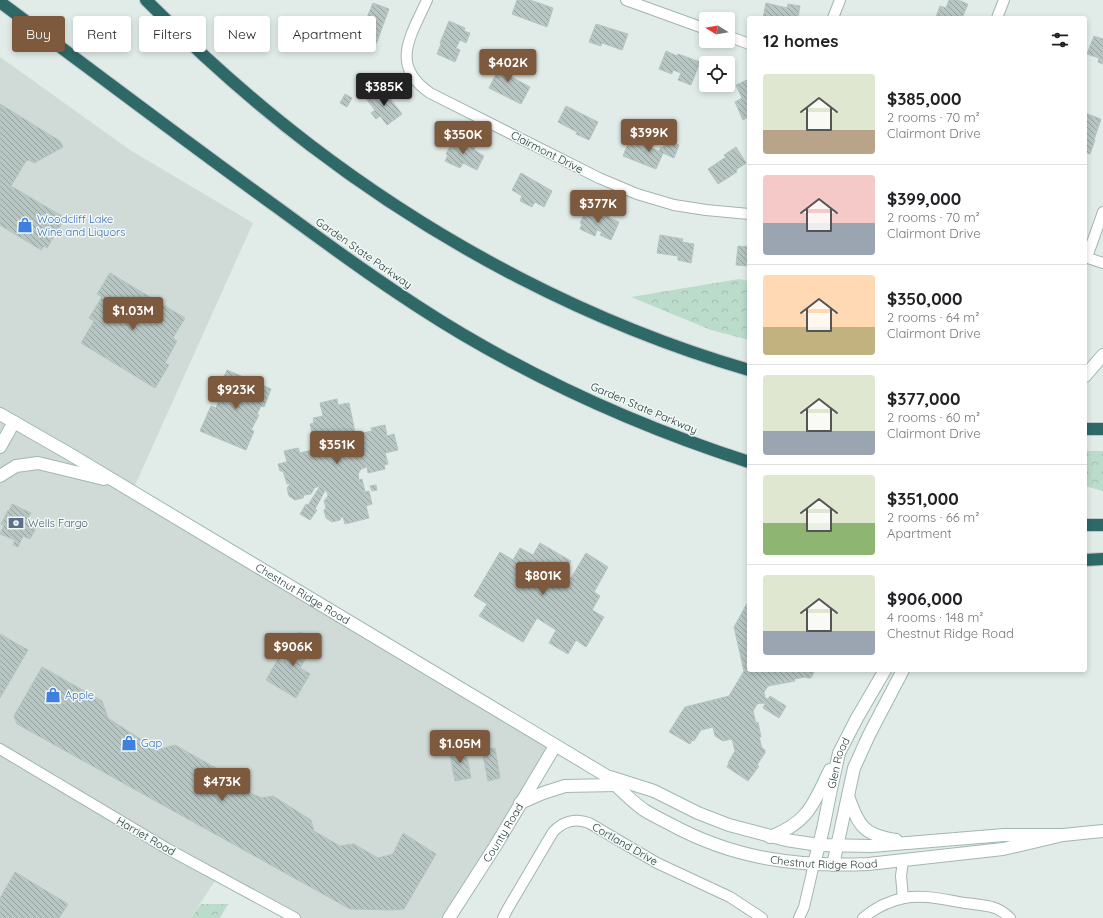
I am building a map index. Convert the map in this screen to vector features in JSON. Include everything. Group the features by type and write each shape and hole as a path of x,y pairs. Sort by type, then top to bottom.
{"highway":[{"path":"146,0 220,71 264,109 359,181 414,218 458,245 563,299 617,323 671,344 747,369"},
{"name":"Garden State Parkway","path":"0,2 250,188 355,264 461,333 520,366 613,411 674,436 747,461"},
{"path":"1087,429 1103,429"},
{"path":"1087,525 1103,525"},
{"path":"1087,560 1103,559"}],"main road":[{"path":"1087,374 1103,355"},
{"name":"Chestnut Ridge Road","path":"0,414 68,453 605,775 654,791 682,806 714,820 770,836 837,847 917,843 1004,835 1063,835 1103,831"},
{"path":"0,447 14,422"},
{"path":"0,476 16,466 38,463 116,483"},
{"name":"Glen Road","path":"814,864 839,753 857,718 884,672"},
{"name":"Glen Road","path":"833,865 854,768 879,715 902,672"},
{"name":"County Road","path":"449,918 555,746"},
{"path":"770,836 791,828 806,814 839,753"},
{"name":"Chestnut Ridge Road","path":"605,775 643,809 681,830 709,843 739,853 788,862 833,865 903,861 1003,849 1063,835"},
{"path":"520,804 544,793 566,786 616,785"},
{"path":"848,794 859,821 871,833 881,837 917,843"}],"street":[{"name":"Clairmont Drive","path":"427,0 406,51 406,60 408,67 416,81 430,93 599,178 637,194 674,205 747,214"},
{"path":"626,0 699,26"},
{"path":"834,16 840,0"},
{"path":"998,16 1004,0"},
{"path":"735,39 747,43"},
{"path":"1087,254 1103,212"},
{"path":"1087,257 1103,263"},
{"name":"Harriet Road","path":"0,749 166,848 295,918"},
{"name":"Cortland Drive","path":"503,918 553,832 560,825 579,820 589,823 657,863 730,897 762,918"},
{"path":"903,861 901,876 903,898"},
{"path":"799,918 804,907 814,864"},
{"path":"863,918 876,908 903,898 929,897 984,906 998,910 1010,918"}],"shaded area":[{"path":"0,57 130,150 253,223 132,492 555,746 449,918 295,918 218,876 191,918 0,918"}],"green space":[{"path":"739,279 747,281 747,339 711,330 631,297"},
{"path":"1087,451 1103,451 1103,491 1087,487"},
{"path":"201,904 228,904 220,918 191,918"}],"building":[{"path":"517,0 530,0 553,8 547,27 512,14"},
{"path":"949,0 958,0 968,4 963,16 936,16 940,6 946,8"},
{"path":"373,3 389,9 376,44 376,16 368,16"},
{"path":"766,3 787,8 788,4 800,6 798,16 763,16"},
{"path":"449,21 465,28 464,31 470,33 466,43 460,40 456,48 460,50 455,62 437,54"},
{"path":"596,24 628,34 622,50 602,43 601,46 589,42"},
{"path":"1094,36 1103,39 1103,64 1098,62 1099,58 1087,54"},
{"path":"666,51 677,56 678,54 699,62 691,85 678,80 681,73 673,70 672,74 659,69"},
{"path":"505,56 511,69 502,72 530,87 521,104 489,88 497,72 493,62"},
{"path":"747,80 747,118 743,120 735,102 742,98 736,85"},
{"path":"381,87 402,114 387,125 380,116 376,119 371,113 375,110 366,99"},
{"path":"345,94 352,98 347,107 340,103"},
{"path":"0,104 60,141 63,147 34,163 29,160 26,161 11,186 65,218 47,248 44,246 41,250 0,225"},
{"path":"566,106 598,122 589,140 576,134 577,132 558,122"},
{"path":"1087,114 1101,119 1090,154 1087,153"},
{"path":"455,137 475,147 474,150 484,156 477,170 463,163 460,168 445,161 448,155 446,154"},
{"path":"630,139 659,151 661,147 663,148 666,140 679,145 674,158 663,153 656,169 623,156"},
{"path":"736,147 746,163 736,170 737,172 718,184 708,169 726,157 724,155"},
{"path":"521,173 552,191 544,207 535,202 532,207 520,201 522,196 512,190"},
{"path":"588,207 619,222 611,240 600,235 602,232 597,230 595,236 580,229 582,224 580,223"},
{"path":"660,235 683,239 682,242 694,244 691,263 678,260 678,256 657,253"},
{"path":"738,246 747,247 747,266 736,265"},
{"path":"110,273 185,318 173,338 177,341 165,363 169,365 155,388 81,343 94,321 89,318 102,297 97,294"},
{"path":"227,370 271,389 264,407 261,406 257,414 259,415 251,430 254,431 246,450 200,431 211,406 216,408 220,397 216,395"},
{"path":"337,399 338,405 349,403 355,432 358,434 372,431 371,428 385,425 387,436 394,434 398,450 385,453 388,464 384,465 385,469 368,473 367,467 361,469 358,474 359,480 362,479 365,492 369,491 372,504 366,506 369,518 345,524 343,517 341,517 340,520 332,522 326,518 324,501 328,496 326,489 315,509 317,510 310,520 300,514 306,504 308,505 320,486 314,488 311,494 304,495 303,498 295,500 289,496 287,488 291,483 287,484 283,471 280,471 278,464 287,462 284,451 298,448 300,453 312,450 313,452 319,451 322,444 320,439 314,441 310,424 314,423 313,418 323,416 320,403"},
{"path":"376,485 377,490 372,491 370,486"},
{"path":"12,504 31,513 27,520 30,521 29,525 36,528 30,539 23,536 18,547 13,545 15,540 0,534 4,525 1,524"},
{"path":"540,543 571,561 564,574 571,578 586,553 608,567 594,592 600,596 592,610 604,617 586,647 576,640 568,654 549,643 556,630 537,618 523,642 479,616 487,604 474,596 500,552 513,560 520,548 533,555"},
{"path":"747,604 747,672 814,672 811,678 805,677 794,679 795,681 768,686 764,692 765,698 768,699 770,696 786,706 779,718 763,708 765,704 762,703 757,704 753,711 756,723 758,722 761,737 759,737 765,753 757,765 759,766 748,781 727,767 735,751 732,739 723,741 715,736 713,727 701,730 694,741 692,740 690,744 669,732 685,707 729,696 744,671 734,627"},
{"path":"300,632 316,641 300,668 310,674 296,698 266,680 278,659 283,662"},
{"path":"0,634 28,650 0,698"},
{"path":"42,667 102,701 108,718 157,750 175,745 216,768 218,777 261,798 273,796 311,820 314,831 340,846 354,844 378,858 393,854 403,833 436,854 404,909 350,909 17,724 14,716"},
{"path":"465,747 471,778 455,781 449,750"},
{"path":"495,748 500,778 488,781 482,750"},
{"path":"15,872 68,904 59,918 0,918 0,898"}],"place":[{"name":"Woodcliff Lake Wine and Liquors","path":"25,225"},
{"name":"Wells Fargo","path":"16,523"},
{"name":"Apple","path":"53,695"},
{"name":"Gap","path":"129,743"}]}
